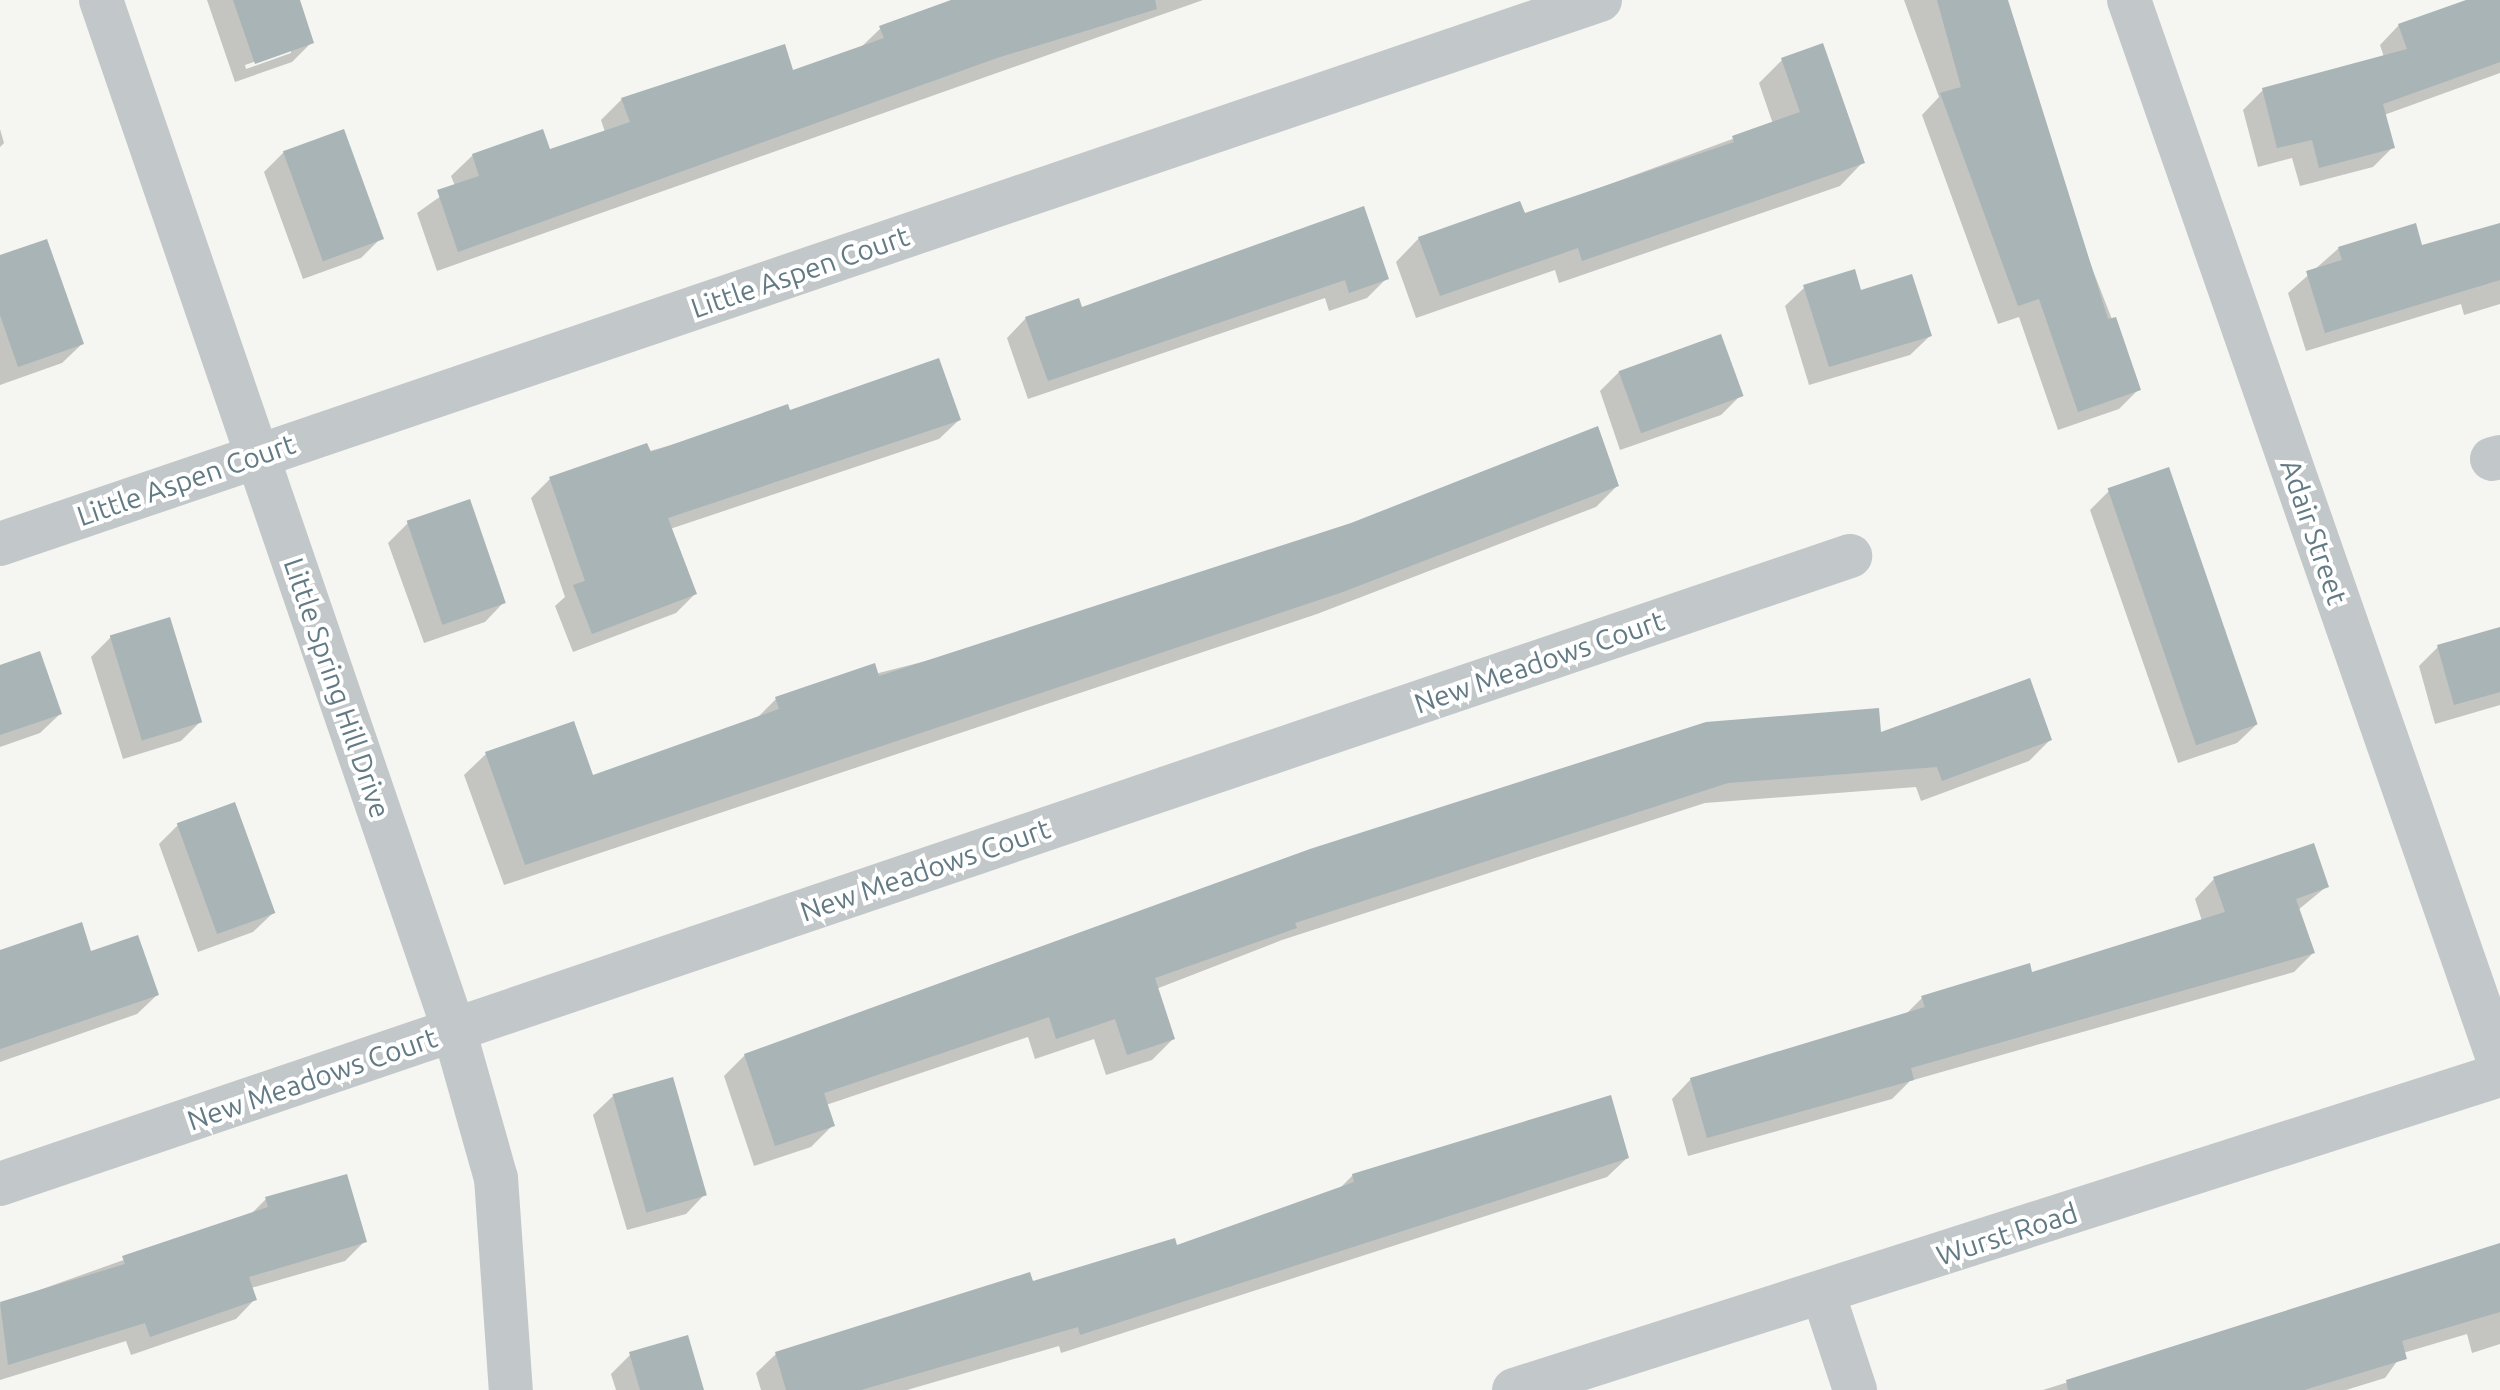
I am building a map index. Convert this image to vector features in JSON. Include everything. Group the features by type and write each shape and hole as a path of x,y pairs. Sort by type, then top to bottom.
{"street":[{"name":"Little Spring Hill Drive","path":"101,0 454,1030 496,1178 511,1390"},
{"name":"Little Aspen Court","path":"0,544 1600,0"},
{"name":"Adair Street","path":"2129,0 2500,1064"},
{"name":"New Meadows Court","path":"0,1184 1850,556"},
{"name":"Wurst Road","path":"1514,1390 2500,1075"},
{"path":"1823,1293 1855,1390"}],"building":[{"path":"233,0 300,0 314,43 255,64"},
{"path":"951,0 1155,0 1157,9 997,58 458,252 437,190 479,176 472,154 543,129 550,149 630,122 621,98 785,44 793,70 884,38 879,26"},
{"path":"1937,0 2008,0 2108,319 2116,317 2141,390 2078,412 2039,299 2018,306 1940,93 1961,87"},
{"path":"2466,0 2500,0 2500,62 2383,104 2395,148 2319,168 2312,140 2277,148 2262,88 2407,49 2398,24"},
{"path":"1823,43 1865,163 1582,261 1578,248 1440,296 1418,237 1520,201 1525,213 1734,142 1732,136 1800,112 1781,58"},
{"path":"344,129 384,239 323,261 283,151"},
{"path":"1364,206 1389,279 1349,293 1345,280 1048,381 1025,317 1079,298 1082,307"},
{"path":"2416,223 2422,245 2500,223 2500,280 2325,333 2306,271 2342,260 2338,247"},
{"path":"47,239 84,344 18,367 0,315 0,255"},
{"path":"1855,269 1861,290 1912,274 1932,336 1829,367 1803,285"},
{"path":"1721,334 1744,396 1641,433 1619,371"},
{"path":"939,358 961,420 668,518 697,594 592,634 573,585 585,581 549,477 647,443 651,452 788,404 790,410"},
{"path":"1598,426 1619,486 1340,593 525,865 485,752 574,721 593,775 779,709 775,697 875,663 879,676 1351,523"},
{"path":"2169,467 2258,724 2196,745 2108,488"},
{"path":"470,499 506,603 442,625 407,521"},
{"path":"170,617 202,722 142,741 110,635"},
{"path":"2500,627 2500,692 2454,705 2437,645"},
{"path":"40,651 62,714 0,735 0,665"},
{"path":"2030,678 2052,740 1942,781 1937,767 1728,783 1295,923 1297,928 1155,978 1175,1039 1127,1055 1115,1019 1056,1039 1049,1017 824,1093 835,1126 775,1146 744,1054 1310,849 1706,722 1879,708 1881,732"},
{"path":"235,802 275,913 217,934 177,823"},
{"path":"2314,843 2329,887 2296,899 2315,953 1911,1068 1914,1080 1707,1138 1690,1078 1925,1007 1921,996 2030,963 2032,972 2225,912 2213,877"},
{"path":"82,922 91,951 138,935 159,995 0,1049 0,950"},
{"path":"673,1077 707,1195 646,1213 612,1094"},
{"path":"1611,1095 1629,1158 1080,1335 1078,1327 861,1390 786,1390 775,1352 1030,1272 1033,1281 1175,1238 1177,1245 1354,1182 1352,1174"},
{"path":"347,1174 367,1242 249,1277 257,1300 150,1337 145,1323 8,1365 0,1302 125,1264 122,1256 268,1207 265,1197"},
{"path":"2500,1243 2500,1312 2402,1341 2407,1359 2304,1390 2068,1390 2066,1380"},
{"path":"688,1335 704,1390 640,1390 629,1352"}]}
